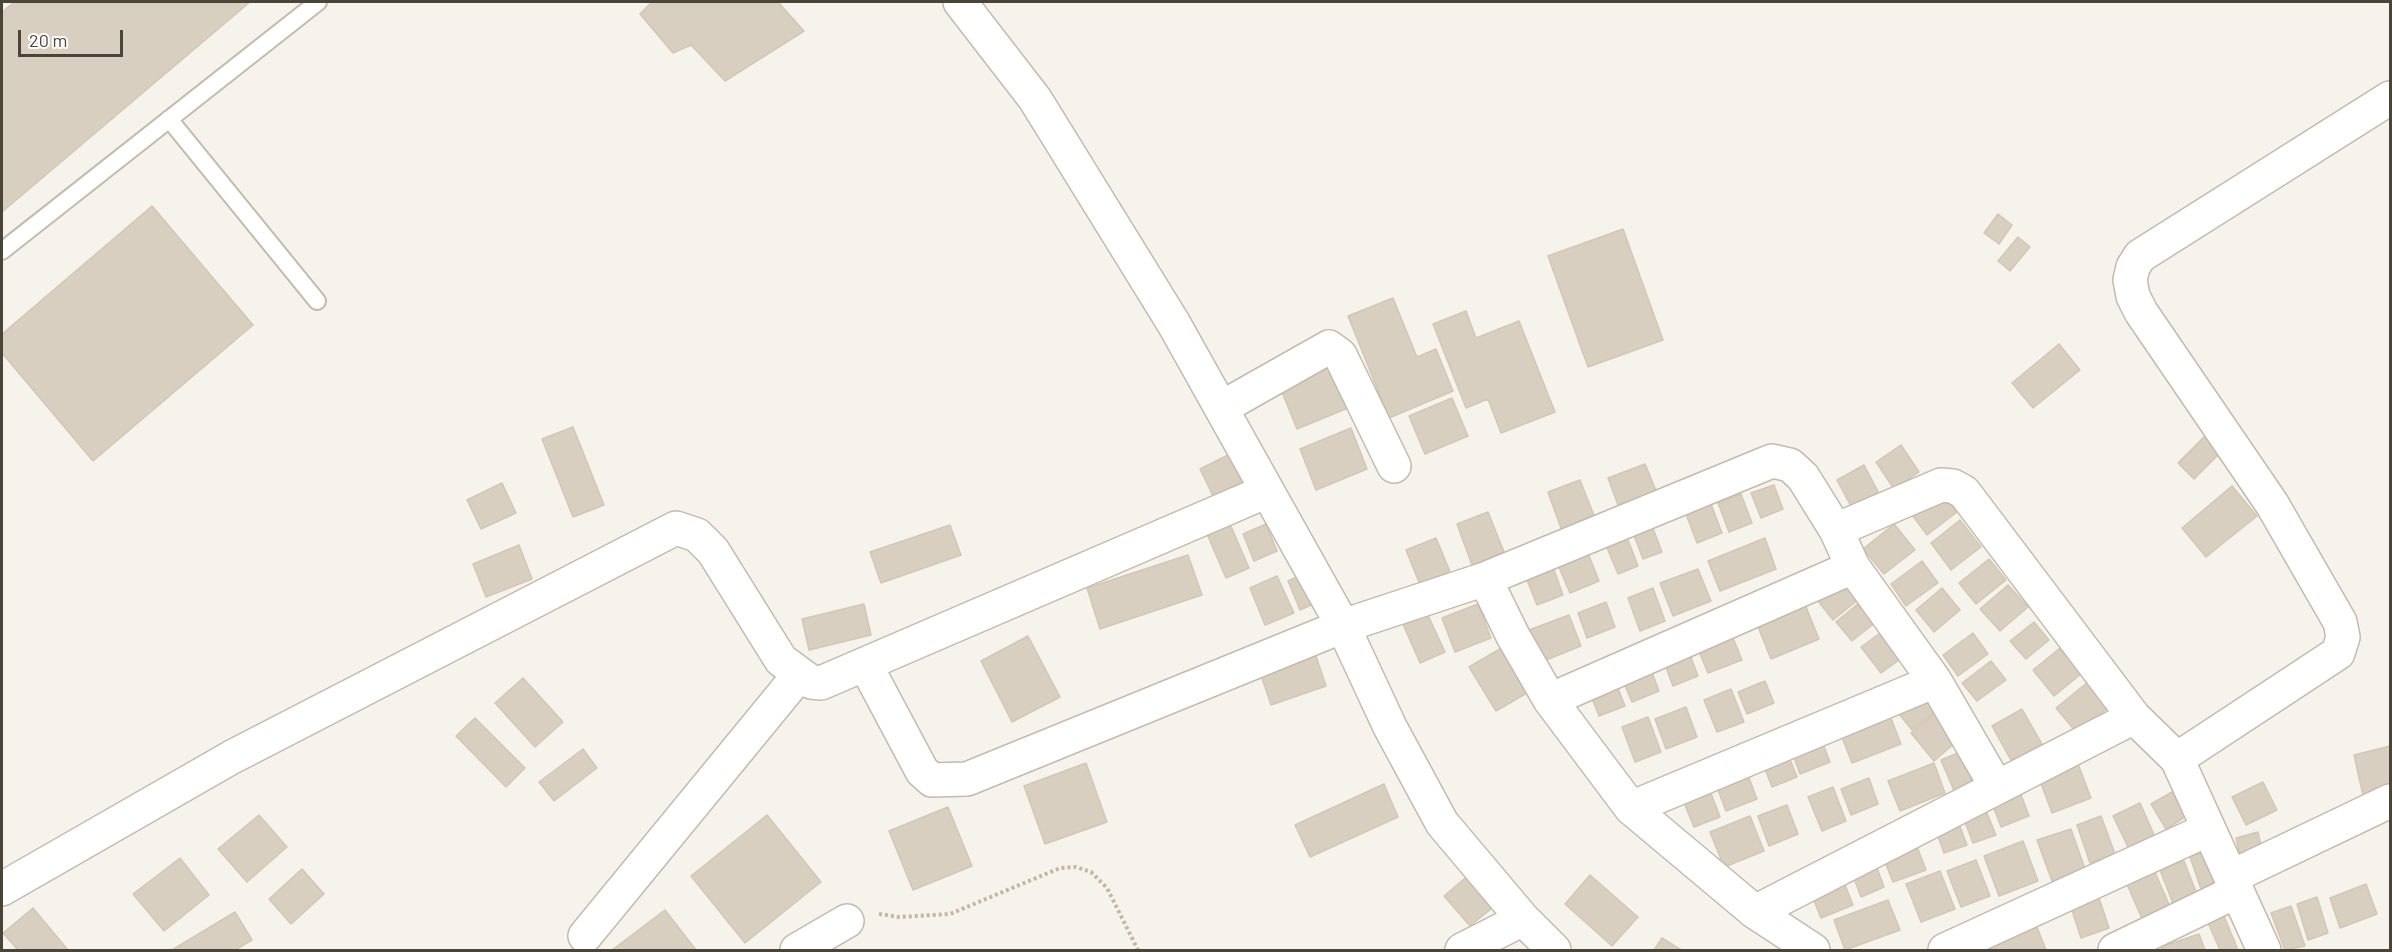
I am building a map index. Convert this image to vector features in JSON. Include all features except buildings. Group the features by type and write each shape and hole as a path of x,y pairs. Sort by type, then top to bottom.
{"street":[{"path":"960,2 1035,99 1174,324 1343,626 1390,727 1442,824 1523,920 1554,951"},
{"path":"2177,759 2338,653 2343,637 2340,622 2272,504 2140,312 2133,296 2130,280 2133,267 2140,256 2391,98"},
{"path":"1221,408 1329,347 1341,355 1394,466"},
{"path":"865,664 922,771 932,780 967,779 1343,626 1485,579 1772,461 1790,465 1803,477 1836,530 1853,567 1935,681 1996,786"},
{"path":"1836,530 1941,485 1953,486 1964,492 2134,717 2177,759 2264,951"},
{"path":"2,889 232,757 676,528 696,535 713,550 781,660 811,682 821,683 1267,491"},
{"path":"1550,700 1853,567"},
{"path":"1485,579 1513,636 1550,700 1631,808 1755,912 1813,951"},
{"path":"585,936 799,675"},
{"path":"1631,808 1935,681"},
{"path":"1755,912 2134,717"},
{"path":"2115,951 2234,884 2391,801"},
{"path":"1945,951 2209,829"},
{"path":"1462,951 1523,920"},
{"path":"797,951 847,921"}],"lane":[{"path":"2,251 318,2"},
{"path":"169,119 316,301"}],"path":[{"path":"847,921 874,913 899,917 950,914 1060,868 1076,867 1091,872 1107,888 1138,950"}]}
